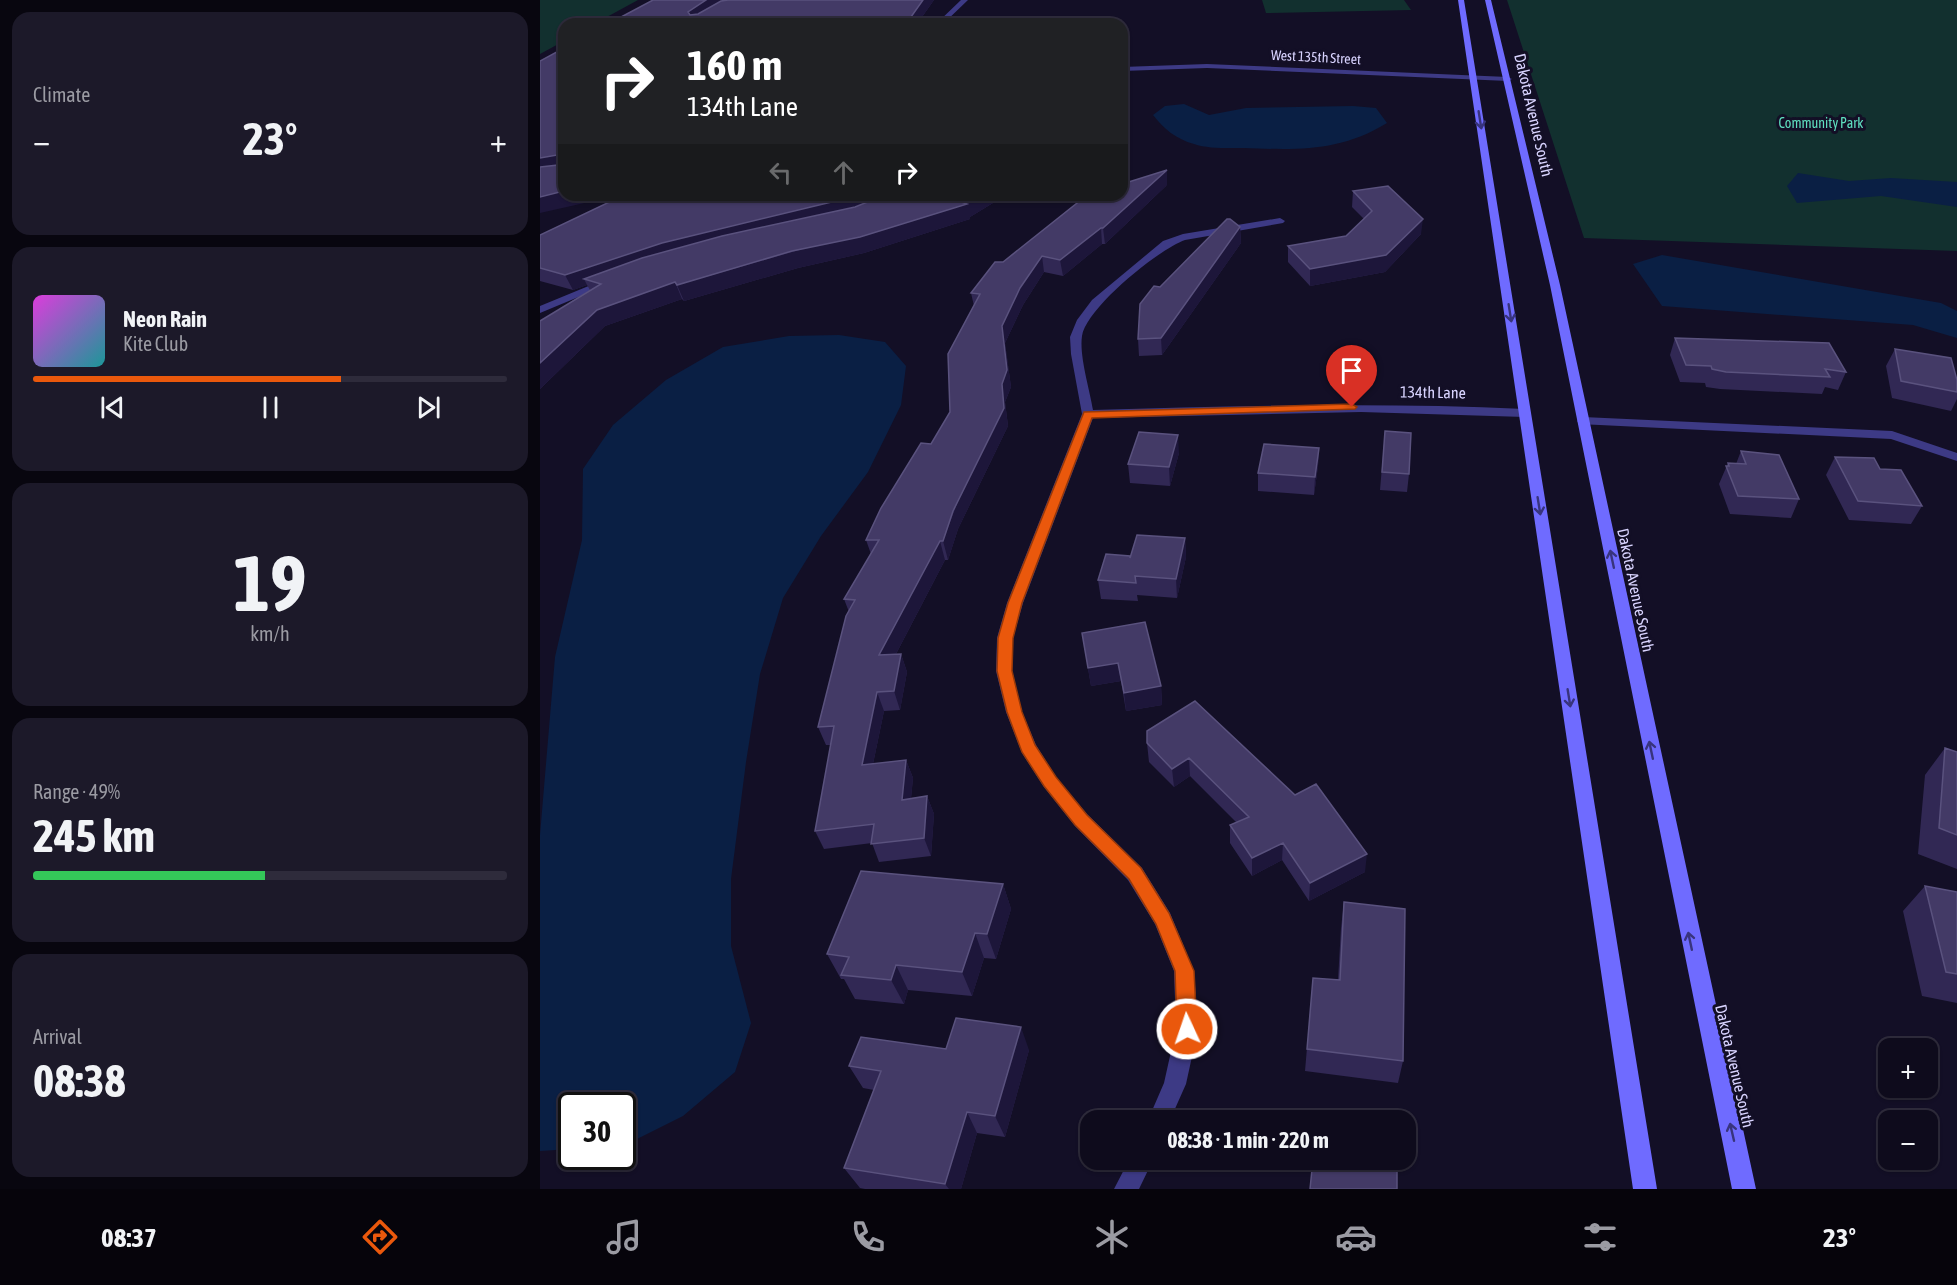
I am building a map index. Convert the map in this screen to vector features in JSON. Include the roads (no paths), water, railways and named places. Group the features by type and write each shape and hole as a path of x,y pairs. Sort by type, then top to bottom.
{"main road":[{"path":"1461,0 1645,1189"},
{"name":"Dakota Avenue South","path":"1488,0 1508,79 1583,421 1696,970 1744,1189"}],"street":[{"path":"946,18 965,0"},
{"name":"West 135th Street","path":"1128,69 1207,66 1508,79"},
{"path":"1164,1110 1176,1084 1187,1029 1184,971 1163,919 1135,874 1081,820 1050,782 1028,748 1014,712 1004,671 1005,638 1015,603 1088,414 1077,354 1076,337 1082,321 1096,302 1166,243 1183,237 1280,221"},
{"path":"540,310 620,277"},
{"name":"134th Lane","path":"1088,414 1332,407 1525,413"},
{"path":"1583,421 1892,435 1957,457"},
{"path":"1126,1189 1136,1170"}],"water":[{"path":"1184,104 1209,115 1246,108 1353,106 1376,108 1387,123 1352,139 1318,147 1282,149 1200,146 1176,136 1153,115 1165,106"},
{"path":"1798,173 1849,181 1891,178 1957,182 1957,207 1881,196 1797,203 1787,186"},
{"path":"1662,255 1941,303 1957,311 1957,338 1913,325 1662,306 1633,264"},
{"path":"839,335 885,342 906,366 901,405 868,472 821,536 783,598 760,674 731,879 731,946 751,1023 735,1072 683,1116 636,1140 636,1092 558,1092 558,1150 540,1151 540,835 555,657 582,540 583,469 613,425 666,380 723,347 789,336"}],"park label":[{"name":"Community Park","path":"1821,123"}]}
